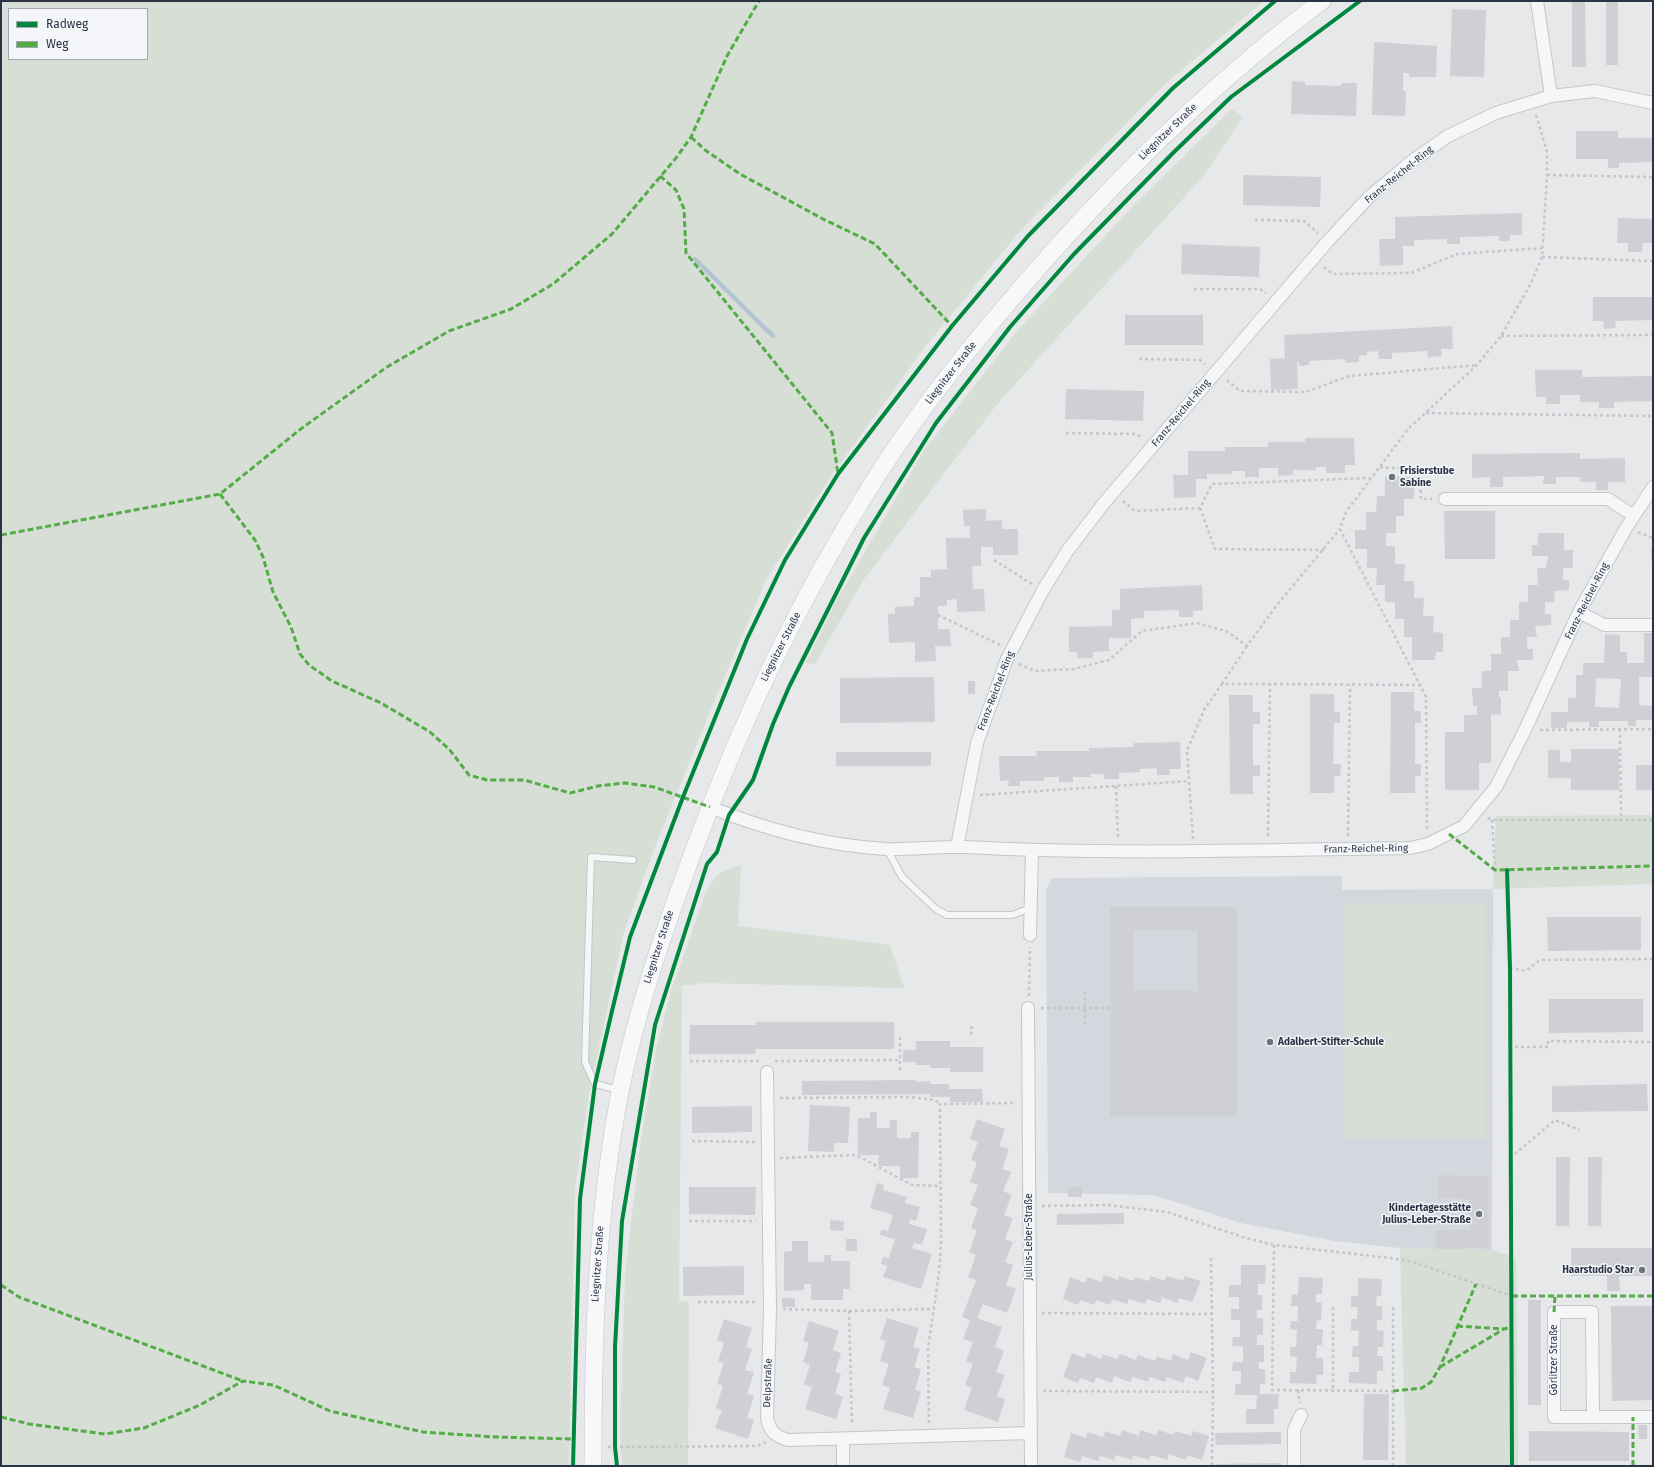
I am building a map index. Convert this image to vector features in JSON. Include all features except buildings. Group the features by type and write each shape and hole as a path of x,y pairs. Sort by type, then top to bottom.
{"main road":[{"name":"Liegnitzer Straße","path":"593,1466 594,1320 598,1248 608,1160 620,1090 655,957 710,807 764,680 828,558 874,480 942,385 1021,287 1119,180 1210,93 1322,1"}],"street":[{"path":"1538,1 1551,96"},
{"name":"Franz-Reichel-Ring","path":"957,847 977,743 1009,655 1043,590 1068,550 1113,492 1313,258 1368,198 1412,161 1448,136 1496,113 1532,101 1551,96 1595,91 1647,100 1653,103"},
{"name":"Franz-Reichel-Ring","path":"710,807 775,831 848,846 887,849 957,847 1032,851 1268,851 1410,848 1428,844 1464,826 1496,787 1525,730 1579,612 1634,516 1653,487"},
{"path":"1445,499 1608,499 1634,516"},
{"path":"1579,612 1604,625 1653,625"},
{"path":"1030,935 1032,851"},
{"name":"Julius-Leber-Straße","path":"1028,1008 1030,1466"},
{"name":"Delpstraße","path":"766,1067 770,1306 767,1418 770,1429 778,1437"},
{"name":"Görlitzer Straße","path":"1593,1417 1592,1312 1554,1312 1554,1417 1593,1417 1653,1417"},
{"path":"1294,1466 1294,1430 1301,1415"},
{"path":"778,1437 788,1440 929,1438 1030,1433"},
{"path":"843,1466 848,1439"}],"lane":[{"path":"887,849 902,877 936,909 947,915 1012,915 1031,908"},
{"path":"620,1090 596,1084 586,1062 591,858 633,860"}],"path":[{"path":"1194,851 1187,751 1204,710 1247,646 1277,605 1340,530 1346,512 1408,428 1477,365 1501,336 1530,285 1542,258 1547,175 1547,152 1532,101"},
{"path":"1547,175 1653,177"},
{"path":"1255,220 1304,222 1328,241"},
{"path":"1313,258 1333,274 1411,273 1457,254 1543,248"},
{"path":"1542,258 1653,261"},
{"path":"1194,289 1260,289 1276,301"},
{"path":"1501,336 1653,336"},
{"path":"1139,360 1200,360 1217,371 1240,391 1306,392 1349,376 1477,365"},
{"path":"1425,413 1653,416"},
{"path":"1066,433 1137,434 1153,446"},
{"path":"1379,467 1420,470 1421,499 1445,499"},
{"path":"1324,550 1215,549 1200,508 1212,484 1371,478"},
{"path":"1113,492 1135,511 1200,508"},
{"path":"1340,530 1426,697 1428,844"},
{"path":"994,560 1043,590"},
{"path":"938,615 1035,671 1074,669 1109,660 1142,631 1197,623 1226,631 1247,646"},
{"path":"1222,684 1421,685"},
{"path":"1268,851 1270,684"},
{"path":"1348,849 1350,685"},
{"path":"1525,730 1653,728"},
{"path":"1620,729 1621,820"},
{"path":"967,796 1189,781"},
{"path":"1116,786 1119,852"},
{"path":"1494,870 1492,820 1653,820"},
{"path":"1030,935 1028,1008 1110,1008"},
{"path":"1510,968 1526,971 1540,960 1653,959"},
{"path":"1085,991 1085,1025"},
{"path":"972,1023 972,1035"},
{"path":"900,1037 900,1071"},
{"path":"1509,1047 1548,1047 1548,1041 1653,1042"},
{"path":"773,1061 900,1060"},
{"path":"690,1061 766,1067"},
{"path":"767,1098 909,1097 935,1100 940,1104 1029,1103"},
{"path":"929,1438 928,1348 939,1274 941,1242 940,1104"},
{"path":"1510,1158 1555,1120 1580,1130"},
{"path":"692,1141 768,1142"},
{"path":"768,1159 856,1154 912,1185 940,1186"},
{"path":"1029,1206 1108,1205 1167,1212 1246,1238 1274,1245 1391,1258 1413,1262 1512,1296"},
{"path":"689,1221 769,1221"},
{"path":"1274,1245 1272,1390 1393,1391"},
{"path":"1211,1258 1213,1392 1212,1466"},
{"path":"698,1302 850,1311 933,1309"},
{"path":"1393,1306 1393,1466"},
{"path":"1333,1307 1334,1390"},
{"path":"848,1439 850,1311"},
{"path":"1030,1313 1212,1314"},
{"path":"1030,1391 1213,1392"},
{"path":"593,1446 757,1446 778,1437"}],"shaded area":[{"path":"1,1 1264,1 1164,85 1019,232 925,347 831,476 766,580 656,844 624,932 590,1088 575,1188 569,1466 1,1466"},
{"path":"1232,109 1243,117 1205,174 998,403 864,579 815,664 806,663 835,603 925,449 1018,330 1134,205"},
{"path":"1653,815 1653,884 1493,889 1496,816"},
{"path":"741,865 738,926 890,945 904,988 703,983 682,986 679,1301 689,1302 688,1466 622,1466 620,1430 625,1275 640,1147 656,1049 671,991 707,889 719,873"},
{"name":"Adalbert-Stifter-Schule","path":"1342,876 1342,890 1493,889 1492,1250 1400,1248 1335,1241 1241,1223 1154,1195 1048,1193 1046,891 1052,878"},
{"path":"1343,903 1485,903 1485,1139 1343,1139"},
{"path":"1400,1248 1492,1250 1516,1258 1518,1466 1406,1466"}],"waterway":[{"path":"695,259 773,336"}],"marked path":[{"path":"1,535 220,494 302,428 387,367 449,331 511,309 553,284 612,234 676,158 691,137 727,56 759,1"},
{"path":"691,137 705,150 740,174 823,219 875,244 952,326"},
{"path":"660,176 676,190 684,209 686,253 832,433 838,474"},
{"path":"220,494 255,540 263,557 273,592 291,627 300,654 309,665 332,681 381,703 430,732 449,749 469,775 487,780 524,780 570,793 598,786 625,783 654,787 710,807"},
{"path":"1449,834 1495,870 1653,866"},
{"path":"1393,1391 1422,1388 1431,1382 1440,1367 1476,1284"},
{"path":"1,1285 19,1297 243,1381"},
{"path":"1512,1296 1653,1296"},
{"path":"1554,1312 1555,1296"},
{"path":"1457,1326 1504,1329"},
{"path":"1440,1367 1504,1329 1511,1327"},
{"path":"1,1417 29,1424 105,1434 144,1428 200,1405 243,1381 273,1385 330,1411 423,1432 495,1437 573,1439"},
{"path":"1633,1417 1633,1466"}],"cycle path":[{"path":"573,1466 580,1199 595,1084 630,937 683,797 747,639 785,560 838,474 952,326 1028,236 1173,88 1275,1"},
{"path":"617,1466 615,1447 615,1347 622,1221 655,1025 707,864 717,852 729,815 753,780 773,724 789,687 864,538 936,423 1010,327 1074,254 1174,152 1231,97 1360,1"},
{"path":"1507,870 1510,968 1512,1466"}],"place":[{"name":"Frisierstube Sabine","path":"1392,477"},
{"name":"Adalbert-Stifter-Schule","path":"1270,1042"},
{"name":"Kindertagesstätte Julius-Leber-Straße","path":"1479,1214"},
{"name":"Haarstudio Star","path":"1642,1270"}]}
